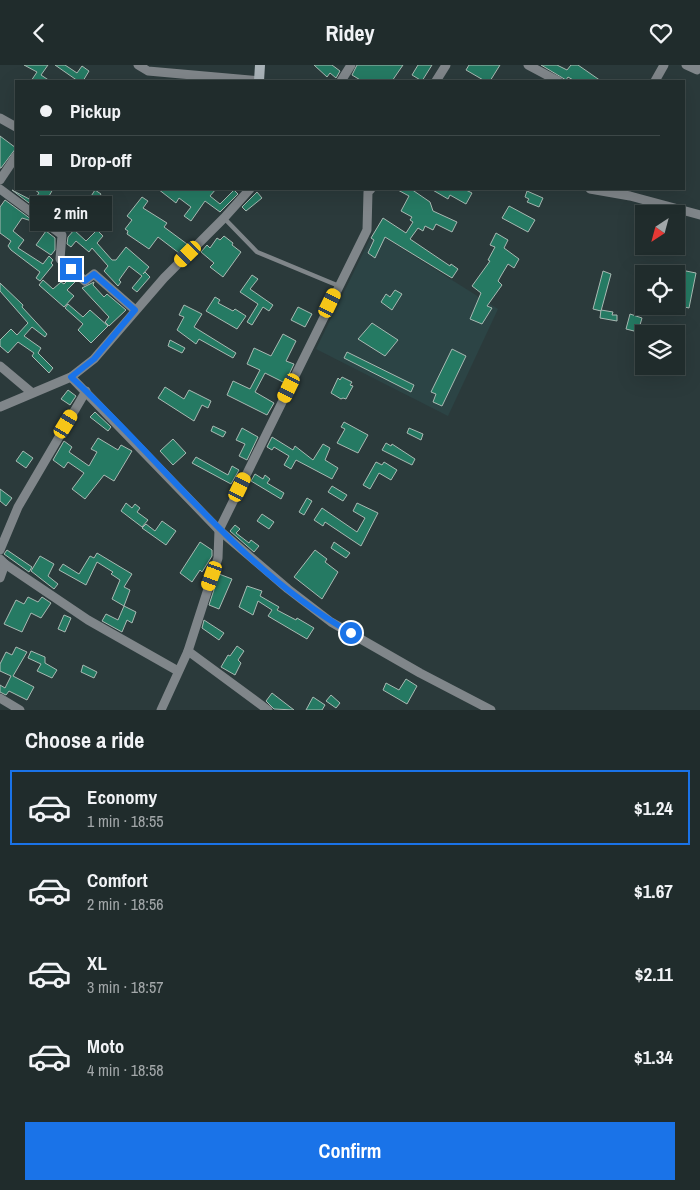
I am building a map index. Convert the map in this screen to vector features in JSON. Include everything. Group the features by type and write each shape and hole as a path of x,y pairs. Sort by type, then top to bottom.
{"street":[{"path":"138,65 148,71 249,80"},
{"path":"260,65 260,80"},
{"path":"341,80 351,65"},
{"path":"437,80 446,65"},
{"path":"528,65 556,80"},
{"path":"656,80 664,65"},
{"path":"686,65 697,70 700,65"},
{"path":"0,118 15,126"},
{"path":"0,180 15,158"},
{"path":"0,189 62,235 60,259 65,264 85,281 94,274 135,310"},
{"path":"0,407 31,392 71,377 94,359 164,278 249,190"},
{"path":"161,710 188,651 218,558 219,530 367,230 368,192 370,190"},
{"path":"600,190 631,193 700,215"},
{"path":"0,365 31,392"},
{"path":"71,377 219,530 288,589 332,622 420,673 491,710"},
{"path":"0,549 18,507 86,391"},
{"path":"0,578 2,561 88,620 178,671"},
{"path":"188,651 268,710"},
{"path":"0,698 20,710"}],"lane":[{"path":"224,218 257,252 339,286"}],"shaded area":[{"path":"374,231 498,309 448,416 316,349"}],"building":[{"path":"24,65 48,65 41,75 48,80 32,80 37,72"},
{"path":"55,65 65,65 77,73 82,66 89,71 84,80 77,80"},
{"path":"314,65 332,65 340,71 336,78 330,73 327,77"},
{"path":"357,65 403,65 393,80 360,80 352,75"},
{"path":"418,65 432,65 423,80 412,75"},
{"path":"469,65 500,65 491,80 483,80 466,70"},
{"path":"541,65 557,65 567,70 571,65 578,65 600,80 573,80 568,77 566,80"},
{"path":"0,136 15,147 15,149 0,168"},
{"path":"12,190 33,201 39,193 35,190 52,190 44,205 55,213 50,219"},
{"path":"95,190 101,194 98,199 109,206 104,214 88,201"},
{"path":"159,190 215,190 210,196 220,204 234,190 238,194 220,212 205,201 191,221 184,216 191,207 179,198 176,203"},
{"path":"398,190 412,190 430,202 433,211 457,222 452,232 436,224 433,230 425,226 423,231 418,228 410,239 450,266 451,264 458,269 452,278 385,237 375,258 368,253 374,240 371,238 383,218 406,233 413,222 410,220 412,217 401,211 409,196"},
{"path":"433,190 466,190 472,193 466,204 450,195 448,199"},
{"path":"527,191 543,198 539,207 527,202 529,199 525,197"},
{"path":"257,192 262,198 246,211 242,207"},
{"path":"142,197 148,201 143,208 167,223 164,227 187,244 179,253 158,237 149,249 127,234 128,231 125,229 132,220 127,216"},
{"path":"5,200 35,222 22,218 13,231 24,240 18,248 43,264 49,256 53,260 51,263 53,265 40,281 36,278 40,272 11,250 8,246 11,241 0,233 0,207"},
{"path":"75,201 100,225 94,231 68,209"},
{"path":"509,206 535,220 528,232 502,218"},
{"path":"74,230 86,241 97,230 103,236 97,243 112,260 116,260 126,247 149,267 143,274 145,272 150,277 137,292 132,288 142,276 129,266 119,280 121,282 118,286 104,271 108,266 92,248 89,252 76,241 71,247 67,244 68,237"},
{"path":"46,231 55,238 55,250 51,255 36,245"},
{"path":"496,233 508,240 504,248 519,259 514,268 508,264 498,281 502,285 487,306 492,308 482,324 470,319 481,293 472,286 490,261 488,260 495,247 490,245"},
{"path":"224,236 241,252 223,277 210,267 214,263 201,252 207,245 210,248 217,238 220,240"},
{"path":"603,271 611,274 601,311 593,309"},
{"path":"685,271 696,273 689,308 685,307"},
{"path":"252,275 258,279 250,289 273,305 269,311 263,307 252,325 247,322 258,304 240,292"},
{"path":"71,277 76,281 67,290 74,296 64,307 39,285 43,280 53,289 61,282 64,284"},
{"path":"94,282 93,285 104,297 107,294 126,310 109,326 105,322 109,317 82,288"},
{"path":"0,283 23,305 22,307 47,334 45,337 32,327 24,336 41,348 38,353 53,368 49,373 32,356 34,353 18,342 8,353 0,346 0,340 11,329 17,335 28,323 0,291"},
{"path":"395,290 402,294 392,310 381,302 386,294 390,297"},
{"path":"215,297 220,300 218,303 233,311 235,309 246,316 237,329 206,311"},
{"path":"68,304 83,317 90,310 108,326 91,343 78,330 83,324 65,308"},
{"path":"184,305 202,314 194,327 236,353 233,358 199,339 196,344 177,330 184,317 179,315"},
{"path":"298,307 312,314 305,327 291,320"},
{"path":"601,310 613,312 612,315 617,315 617,321 600,318"},
{"path":"630,314 642,318 640,325 635,325 635,331 626,329"},
{"path":"372,323 398,340 385,356 358,339"},
{"path":"283,334 296,341 286,361 294,364 285,383 265,373 255,392 274,403 267,415 227,395 233,381 250,389 260,370 247,364 254,348 271,356"},
{"path":"170,340 185,348 182,353 168,346"},
{"path":"452,349 466,356 442,406 433,402 436,394 431,392"},
{"path":"347,352 414,385 411,392 344,358"},
{"path":"342,377 352,382 350,385 353,386 346,399 341,399 331,393 338,378 340,380"},
{"path":"165,387 184,399 189,390 211,401 208,408 202,405 194,421 158,398"},
{"path":"68,390 76,396 70,405 61,399"},
{"path":"95,412 111,427 108,431 90,417"},
{"path":"344,422 368,435 358,453 337,443 345,429 341,427"},
{"path":"213,426 226,432 223,437 211,431"},
{"path":"242,428 258,437 247,460 239,456 245,444 236,440"},
{"path":"409,428 423,434 421,440 407,433"},
{"path":"272,437 293,450 295,446 313,460 323,444 330,448 325,460 338,468 332,479 296,460 291,469 284,465 289,456 274,447 272,450 267,447"},
{"path":"98,438 118,450 121,445 132,451 114,481 104,475 85,499 72,489 84,473 68,462 64,468 53,460 64,441 72,447 69,452 89,466 97,452 91,449"},
{"path":"173,439 186,453 173,465 160,451"},
{"path":"386,443 391,446 392,444 415,459 412,465 382,450"},
{"path":"23,451 33,458 26,468 16,461"},
{"path":"196,457 228,475 232,466 239,470 231,484 192,463"},
{"path":"376,462 382,465 384,462 397,470 391,480 379,473 370,489 363,485"},
{"path":"255,474 263,479 265,475 270,479 267,483 284,493 281,499 251,481"},
{"path":"332,486 347,495 343,501 328,492"},
{"path":"0,489 12,498 6,506 0,501"},
{"path":"307,498 312,501 304,515 299,512"},
{"path":"126,503 132,508 135,504 140,508 137,512 148,520 142,527 121,511"},
{"path":"357,503 378,513 361,546 325,522 323,526 314,520 322,508 357,532 365,518 353,511"},
{"path":"262,514 274,522 269,529 257,521"},
{"path":"162,521 176,531 166,545 142,528 146,524 155,531"},
{"path":"235,525 240,529 236,533 249,543 251,540 259,546 254,552 230,531"},
{"path":"200,542 212,550 212,556 202,572 200,570 192,582 180,573"},
{"path":"334,542 350,553 346,558 331,548"},
{"path":"7,550 32,567 29,572 4,554"},
{"path":"315,550 327,559 325,562 338,572 322,599 294,577"},
{"path":"97,553 132,574 124,587 130,590 124,606 112,599 120,580 111,574 113,572 97,562 86,585 59,570 63,564 79,574 90,556 94,558"},
{"path":"40,556 54,564 48,576 58,584 54,589 31,571"},
{"path":"219,574 232,579 219,609 209,605"},
{"path":"247,586 262,591 260,596 279,607 277,610 296,620 297,618 314,628 307,639 268,616 272,610 258,601 253,615 239,607"},
{"path":"28,597 38,602 42,597 51,603 41,618 31,613 22,632 4,624 16,600 24,604"},
{"path":"124,606 136,612 132,623 127,620 122,632 102,621 106,614 118,620"},
{"path":"64,615 71,618 65,632 58,629"},
{"path":"204,620 224,633 219,640 202,628"},
{"path":"237,646 244,651 238,660 241,663 235,675 221,667 228,655 230,656"},
{"path":"16,647 27,652 13,676 34,687 27,700 9,691 6,695 0,692 0,685 5,688 11,676 0,671 0,664 6,652 12,655"},
{"path":"31,651 45,657 45,663 57,670 52,678 37,671 41,664 28,658"},
{"path":"83,665 97,672 94,678 81,672"},
{"path":"406,679 417,686 407,704 383,690 386,683 399,690"},
{"path":"272,693 294,710 274,709 266,701"},
{"path":"331,695 340,703 336,708 326,701"},
{"path":"313,697 325,705 322,710 306,710"}],"route":[{"path":"71,269 85,281 94,274 135,310 94,359 71,377 219,530 288,589 332,622 351,633"}]}
